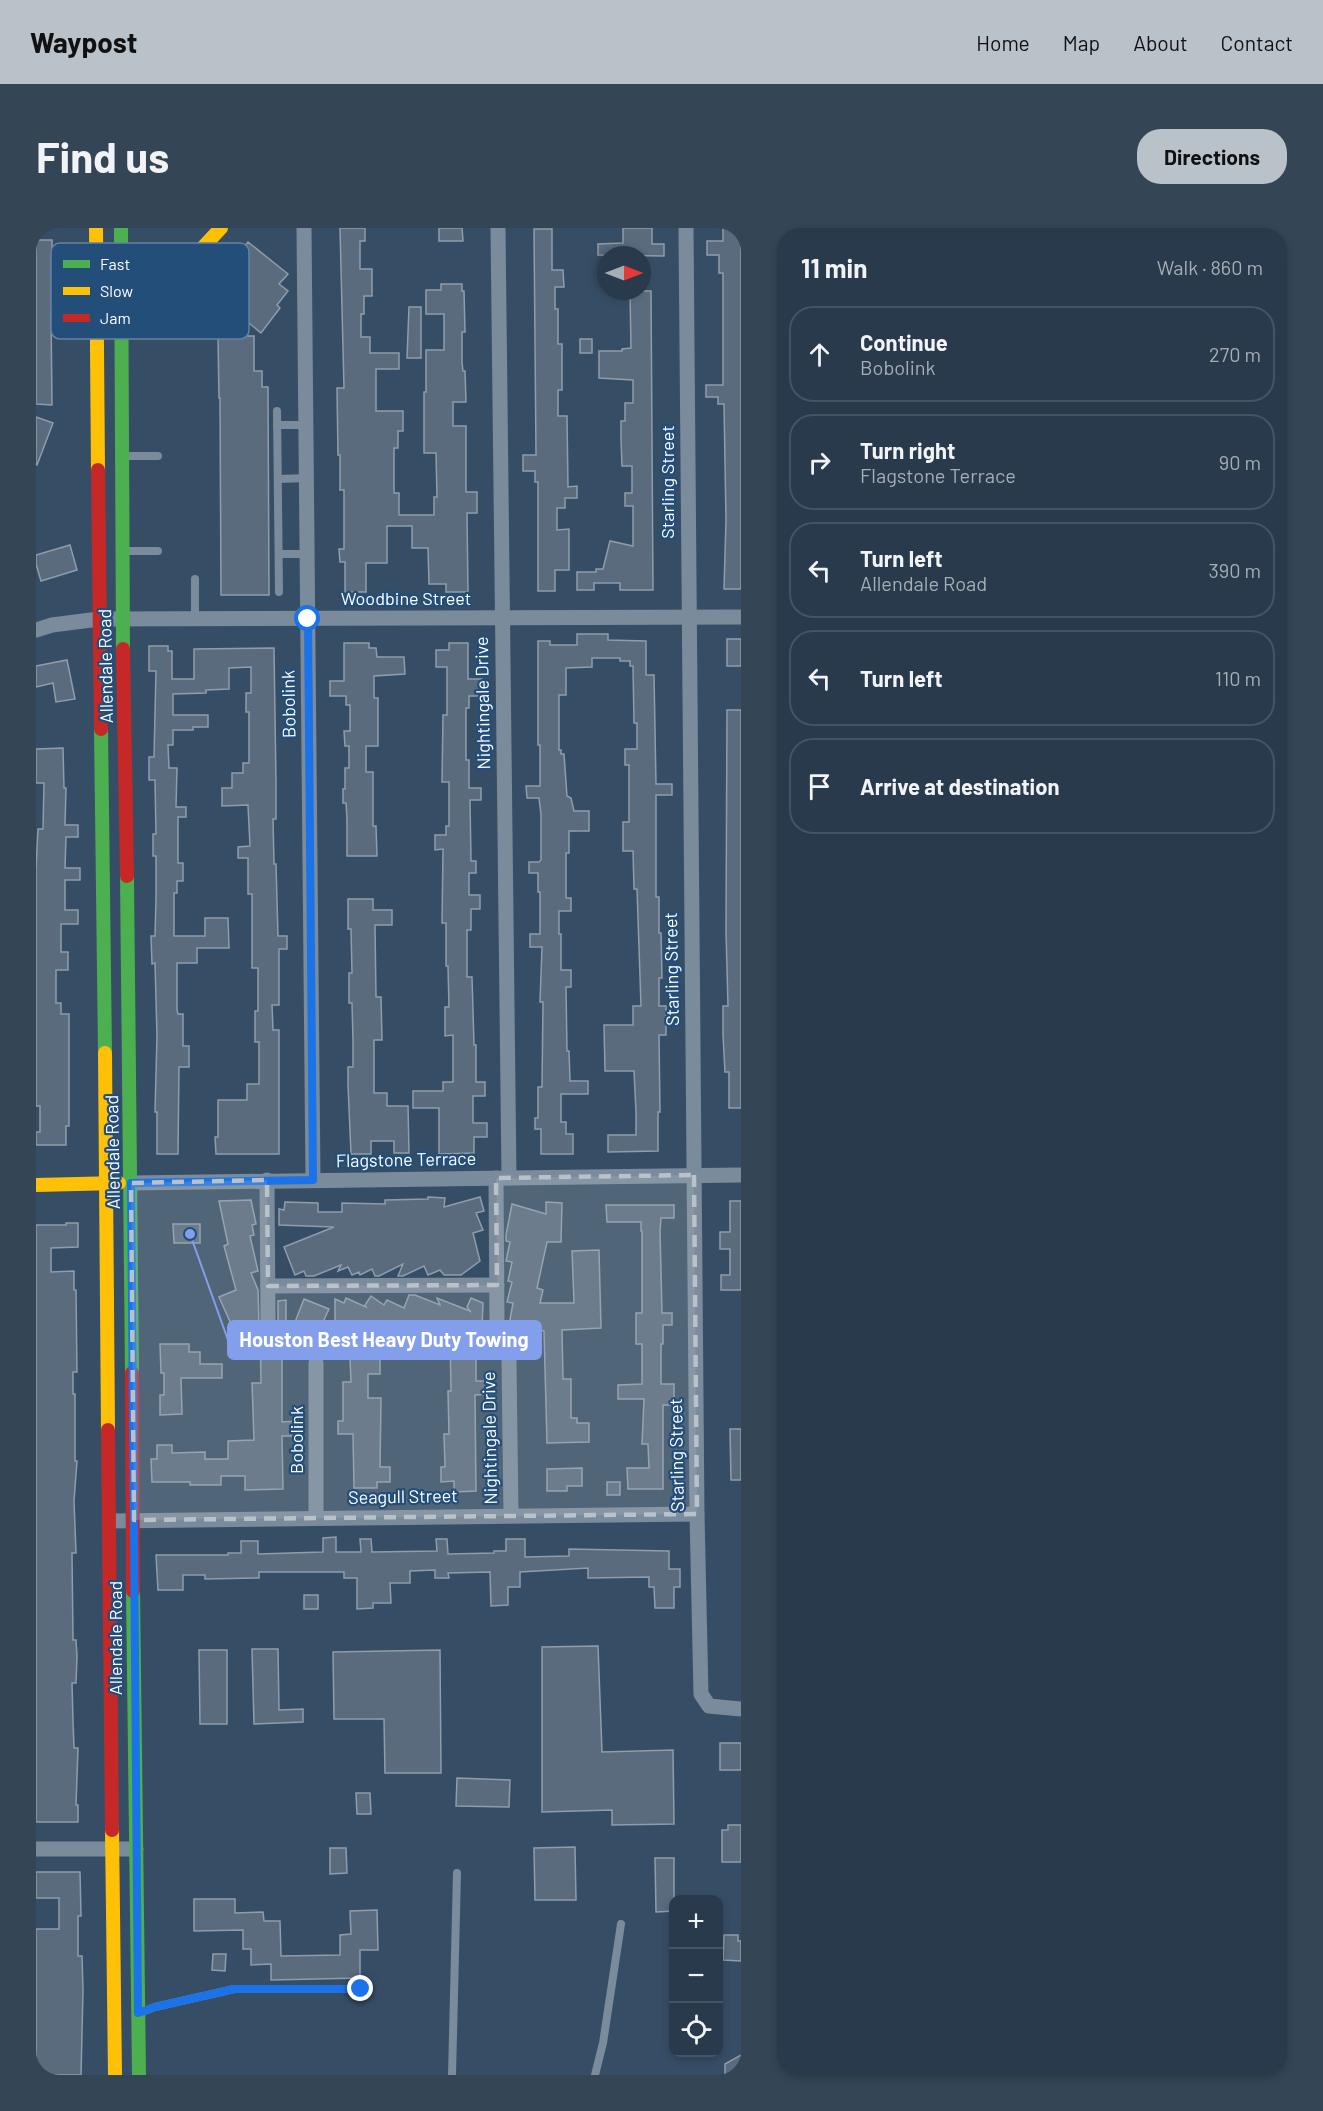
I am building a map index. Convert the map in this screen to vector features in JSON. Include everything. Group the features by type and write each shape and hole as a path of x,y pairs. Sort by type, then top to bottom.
{"main road":[{"name":"Allendale Road","path":"96,228 96,243"},
{"name":"Allendale Road","path":"121,228 121,243"},
{"path":"206,243 221,228"},
{"name":"Allendale Road","path":"98,339 99,620 115,2075"},
{"name":"Allendale Road","path":"122,339 123,620 129,994 139,2075"},
{"path":"99,457 123,456"},
{"path":"101,807 126,808"},
{"path":"104,994 129,994"},
{"name":"Flagstone Terrace","path":"36,1185 131,1183"},
{"path":"108,1370 133,1370"},
{"path":"110,1684 134,1684"},
{"path":"114,2016 138,2013"}],"street":[{"name":"Bobolink","path":"304,228 313,1180"},
{"name":"Nightingale Drive","path":"497,1324 502,1178 502,618 498,228"},
{"name":"Starling Street","path":"686,228 697,1514 701,1694 709,1706 741,1709"},
{"name":"Woodbine Street","path":"36,630 51,625 99,620 741,617"},
{"name":"Flagstone Terrace","path":"131,1183 741,1175"},
{"path":"267,1180 268,1319"},
{"path":"268,1286 497,1285"},
{"name":"Nightingale Drive","path":"509,1359 511,1515"},
{"name":"Bobolink","path":"316,1363 316,1517"},
{"name":"Seagull Street","path":"110,1521 697,1514"},
{"path":"36,1849 136,1849"}],"lane":[{"path":"277,411 279,592"},
{"path":"277,425 306,425"},
{"path":"123,456 158,456"},
{"path":"278,479 306,478"},
{"path":"123,551 158,551"},
{"path":"279,554 307,554"},
{"path":"195,579 195,620"},
{"path":"453,2075 457,1873"},
{"path":"595,2075 603,2043 621,1924"},
{"path":"138,2013 234,1989 361,1989"}],"highlighted area":[{"path":"694,1175 697,1514 134,1520 131,1183 267,1180 268,1286 497,1285 496,1178"}],"building":[{"path":"340,228 365,228 365,241 360,241 360,269 372,269 372,296 364,296 361,337 370,337 370,353 399,353 399,369 376,369 376,411 403,411 403,431 398,431 398,448 394,448 394,493 399,493 399,515 434,515 434,497 437,497 436,453 424,453 426,350 444,350 444,314 426,314 426,290 441,290 441,284 462,284 465,332 462,332 462,362 463,371 465,371 466,402 453,402 453,426 466,426 466,492 477,492 477,513 467,513 468,592 446,592 446,584 429,584 428,548 412,548 412,526 387,526 387,563 366,563 366,592 345,592 345,562 340,562 339,549 344,549 344,490 340,490 337,388 344,388"},
{"path":"439,228 462,228 463,241 439,241"},
{"path":"623,228 652,228 652,244 664,244 664,256 651,256 651,246 598,246 598,244 623,243"},
{"path":"723,228 741,228 741,589 724,589 726,520 724,404 718,404 718,397 706,397 706,385 723,385 723,273 719,273 719,255 707,255 707,241 723,241"},
{"path":"534,229 552,229 552,270 563,270 564,287 555,287 555,309 558,309 558,344 562,344 562,390 558,390 558,416 567,416 568,487 577,486 577,498 565,498 565,508 557,508 557,530 569,529 569,570 555,570 555,591 538,591 538,482 535,482 535,471 523,471 523,455 536,455"},
{"path":"36,240 52,240 52,405 36,404"},
{"path":"248,242 288,274 279,284 288,291 277,305 280,308 261,333 249,323 249,243"},
{"path":"651,291 653,590 620,590 620,583 594,583 594,590 577,590 577,572 596,572 596,569 603,569 610,541 633,546 633,506 625,506 625,493 632,493 632,466 622,466 621,421 625,421 625,403 633,403 633,380 599,378 599,351 622,351 622,349 631,348 630,300 651,300"},
{"path":"409,307 421,307 421,358 407,358"},
{"path":"249,336 254,336 254,371 262,371 262,387 268,387 269,595 221,595 218,339 249,339"},
{"path":"580,339 592,339 592,353 580,353"},
{"path":"36,417 53,423 37,465 36,465"},
{"path":"70,545 77,570 41,581 36,555"},
{"path":"577,634 608,634 608,640 646,641 646,675 654,675 656,784 672,784 672,795 656,795 656,897 659,897 662,978 659,978 659,1006 666,1006 666,1035 659,1035 658,1151 608,1152 608,1135 636,1135 636,1112 634,1071 605,1071 604,1025 633,1025 633,1006 641,1006 637,889 634,889 633,851 623,851 623,822 629,822 629,765 625,765 625,749 637,749 637,723 634,723 633,666 630,666 630,661 620,661 620,658 592,658 592,667 566,668 566,695 559,695 559,750 561,754 564,754 567,796 571,798 574,811 589,811 589,831 569,831 569,853 566,853 566,898 571,898 571,911 559,911 561,970 571,970 571,987 566,987 570,1081 588,1081 588,1094 561,1094 561,1122 566,1122 566,1134 573,1134 573,1154 541,1154 541,1129 535,1129 535,1118 538,1118 538,1087 542,1087 543,1002 540,1002 542,947 530,947 530,934 540,934 540,892 538,892 538,873 529,873 529,862 541,860 541,815 539,798 527,798 526,786 540,786 538,641 550,641 550,645 577,645"},
{"path":"727,639 741,639 741,666 727,666"},
{"path":"344,643 369,643 369,648 376,648 377,657 404,657 405,674 374,676 374,698 378,698 378,746 366,746 366,772 373,772 373,826 376,826 377,856 347,856 347,819 346,803 343,803 343,789 345,789 345,768 349,768 349,746 345,746 344,731 350,731 350,705 346,705 346,696 330,696 330,681 344,681"},
{"path":"449,643 468,643 468,679 482,679 482,696 469,696 469,708 466,708 466,760 469,760 469,788 481,788 481,800 470,800 471,861 476,861 476,873 469,873 469,895 480,895 480,909 471,909 471,930 467,930 467,977 472,977 476,1082 485,1082 485,1096 473,1096 473,1123 487,1123 487,1137 474,1137 474,1153 439,1154 439,1108 413,1108 413,1091 443,1091 443,1082 453,1082 453,1035 445,1036 445,1007 449,1007 446,923 442,923 443,849 435,850 435,835 446,835 446,826 449,826 449,782 442,782 443,715 447,715 447,667 436,667 436,650 449,650"},
{"path":"149,646 168,646 168,651 172,651 172,679 194,679 194,649 274,648 276,819 273,819 274,864 276,864 278,936 287,936 287,949 279,949 279,1005 272,1005 273,1030 279,1030 279,1154 216,1154 215,1137 218,1137 218,1100 247,1100 247,1084 259,1084 259,1042 255,1042 258,968 252,968 252,894 248,894 248,858 238,858 238,847 250,846 248,805 222,806 222,788 232,788 232,773 243,773 243,763 249,763 249,712 246,712 246,693 251,693 251,667 229,668 229,689 206,690 206,693 173,694 173,715 208,715 208,727 173,730 173,745 168,745 169,768 177,768 176,807 186,807 186,817 178,817 178,863 183,863 183,881 177,881 177,893 174,893 174,936 205,936 205,918 228,918 229,948 197,948 197,963 177,963 177,1010 178,1014 183,1014 183,1046 189,1046 189,1067 179,1067 178,1154 157,1154 155,963 152,964 151,936 155,936 156,899 156,856 153,856 153,834 156,834 155,780 149,780 149,757 154,757 156,671 149,671"},
{"path":"67,660 75,699 56,702 53,683 36,687 36,666"},
{"path":"727,710 741,710 741,1108 729,1108 729,1072 725,1072 723,1035 723,1006 728,1006"},
{"path":"63,748 64,788 66,788 65,825 78,825 78,837 66,837 65,868 80,868 80,880 65,880 65,910 78,910 78,924 61,924 61,952 68,952 68,970 56,970 56,1003 61,1003 61,1014 69,1014 69,1126 66,1126 66,1145 36,1145 36,1132 40,1132 40,1106 36,1106 36,869 38,829 43,829 44,783 36,783 36,749"},
{"path":"348,899 373,899 373,910 392,910 392,925 375,925 376,997 381,997 382,1040 374,1040 374,1093 387,1093 387,1106 408,1106 409,1153 394,1153 394,1141 371,1141 371,1154 351,1154 348,1067 353,1067 353,1040 352,1003 349,1003 349,973 352,973"},
{"path":"428,1197 445,1198 444,1207 480,1197 484,1211 476,1213 483,1230 473,1233 480,1261 461,1275 444,1275 440,1270 428,1275 424,1266 398,1276 403,1264 379,1276 375,1276 372,1269 360,1275 359,1272 352,1275 348,1267 338,1271 341,1265 314,1276 306,1276 304,1271 295,1275 284,1247 334,1227 279,1225 279,1209 284,1210 285,1202 318,1203 318,1212 342,1212 342,1203 385,1204 385,1200 428,1199"},
{"path":"251,1200 256,1224 252,1225 254,1235 250,1236 258,1271 251,1273 258,1290 259,1324 239,1332 235,1322 231,1324 219,1297 236,1290 224,1246 228,1244 219,1201"},
{"path":"730,1201 741,1201 741,1290 721,1290 721,1275 730,1275 730,1249 720,1249 720,1232 730,1232"},
{"path":"546,1202 562,1203 561,1242 547,1242 537,1288 543,1290 540,1303 574,1303 572,1251 599,1250 601,1328 562,1330 563,1379 571,1379 571,1418 577,1418 577,1423 589,1423 589,1442 547,1443 544,1331 509,1325 513,1303 507,1302 512,1282 508,1281 512,1262 506,1261 510,1242 506,1241 506,1235 512,1204 546,1214"},
{"path":"606,1205 674,1205 674,1218 661,1218 660,1231 662,1313 672,1313 672,1325 663,1325 661,1384 674,1384 674,1405 663,1405 663,1489 628,1489 627,1468 649,1468 648,1444 642,1444 644,1399 618,1399 618,1385 642,1384 642,1344 636,1344 636,1313 642,1313 642,1231 641,1222 607,1222"},
{"path":"66,1223 78,1223 78,1247 51,1248 51,1272 74,1271 74,1290 76,1290 77,1372 73,1372 73,1394 75,1394 75,1461 77,1461 74,1501 76,1553 72,1553 73,1640 76,1640 77,1656 76,1683 72,1683 74,1748 78,1748 76,1805 78,1805 78,1822 36,1822 36,1225 66,1225"},
{"path":"173,1224 200,1224 200,1243 174,1243"},
{"path":"409,1295 415,1295 440,1305 437,1298 470,1311 467,1307 471,1298 483,1303 482,1327 480,1324 474,1338 484,1338 484,1352 476,1352 476,1381 490,1381 490,1394 475,1395 476,1491 454,1492 454,1481 441,1482 441,1467 445,1467 444,1434 449,1434 450,1335 419,1322 417,1325 408,1321 404,1334 387,1327 388,1359 380,1359 380,1374 368,1374 368,1398 381,1398 380,1467 390,1467 390,1482 377,1482 377,1488 354,1488 353,1434 338,1434 338,1421 343,1421 343,1382 351,1382 350,1358 335,1358 335,1299 344,1303 346,1298 366,1307 371,1296 384,1305 387,1300 404,1308"},
{"path":"304,1299 329,1309 318,1333 295,1322"},
{"path":"286,1300 286,1357 282,1357 282,1422 297,1421 297,1436 282,1436 283,1489 245,1490 245,1476 221,1476 221,1485 152,1482 151,1459 157,1459 157,1445 172,1445 172,1453 205,1452 205,1459 228,1459 228,1441 254,1440 252,1383 261,1383 260,1325 267,1329 273,1327 278,1320 278,1301"},
{"path":"160,1344 189,1344 189,1352 200,1352 200,1364 222,1364 222,1378 181,1378 182,1414 160,1415 160,1395 164,1395 164,1373 161,1373"},
{"path":"730,1429 741,1429 741,1480 731,1480"},
{"path":"582,1468 582,1486 567,1486 567,1491 547,1491 547,1469"},
{"path":"607,1482 620,1482 620,1495 607,1495"},
{"path":"336,1537 336,1552 361,1552 360,1539 371,1539 372,1552 437,1551 436,1539 447,1539 448,1554 506,1551 506,1539 525,1539 525,1557 569,1556 569,1549 669,1551 669,1569 680,1569 680,1587 674,1587 674,1608 655,1608 654,1587 649,1587 649,1577 588,1578 588,1568 520,1572 520,1587 508,1587 508,1605 491,1606 490,1572 448,1573 449,1578 435,1578 435,1570 410,1571 410,1583 390,1583 391,1603 373,1603 373,1608 357,1609 357,1578 344,1578 344,1572 259,1572 259,1578 205,1579 205,1575 183,1575 183,1590 158,1590 156,1555 241,1553 241,1541 258,1541 258,1554 323,1552 323,1538"},
{"path":"304,1595 318,1595 318,1609 304,1609"},
{"path":"598,1646 602,1752 673,1750 674,1824 612,1825 612,1810 542,1812 542,1647"},
{"path":"252,1649 278,1649 279,1710 303,1709 303,1722 254,1724"},
{"path":"199,1650 227,1650 227,1724 200,1724"},
{"path":"440,1650 441,1773 385,1773 384,1719 334,1719 333,1652"},
{"path":"720,1743 741,1743 741,1770 720,1770"},
{"path":"457,1778 510,1780 509,1807 456,1806"},
{"path":"356,1793 370,1793 371,1814 357,1814"},
{"path":"728,1825 741,1825 741,1862 722,1862 722,1830 728,1830"},
{"path":"575,1847 576,1900 535,1900 534,1848"},
{"path":"330,1848 346,1848 347,1873 330,1874"},
{"path":"655,1858 674,1858 674,1895 669,1895 669,1911 656,1912"},
{"path":"36,1872 80,1872 81,1916 78,1916 78,1956 82,1956 83,1990 81,2075 36,2075 36,1929 59,1929 59,1898 36,1898"},
{"path":"194,1899 235,1899 235,1913 263,1912 264,1921 280,1921 281,1956 340,1955 340,1935 351,1934 350,1911 377,1910 378,1950 360,1950 360,1978 271,1980 271,1964 251,1965 251,1949 243,1949 243,1930 194,1931"},
{"path":"724,1935 738,1935 738,1941 741,1941 741,1961 723,1960"},
{"path":"213,1954 226,1954 225,1971 212,1970"},
{"path":"741,2055 741,2075 725,2075 725,2064"}],"traffic: fast":[{"path":"121,228 121,243"},
{"path":"122,339 123,649"},
{"path":"101,729 105,1053"},
{"path":"127,876 132,1373"},
{"path":"133,1591 139,2075"}],"traffic: slow":[{"path":"96,228 96,243"},
{"path":"207,243 221,228"},
{"path":"97,339 98,470"},
{"path":"105,1053 108,1430"},
{"path":"36,1185 119,1183"},
{"path":"112,1830 115,2075"}],"traffic: jam":[{"path":"98,470 101,729"},
{"path":"123,649 127,876"},
{"path":"132,1373 133,1591"},
{"path":"108,1430 112,1830"}],"place":[{"name":"Houston Best Heavy Duty Towing","path":"190,1234"}],"route":[{"path":"308,619 313,1180 131,1183 138,2013 234,1989 361,1989"}]}
